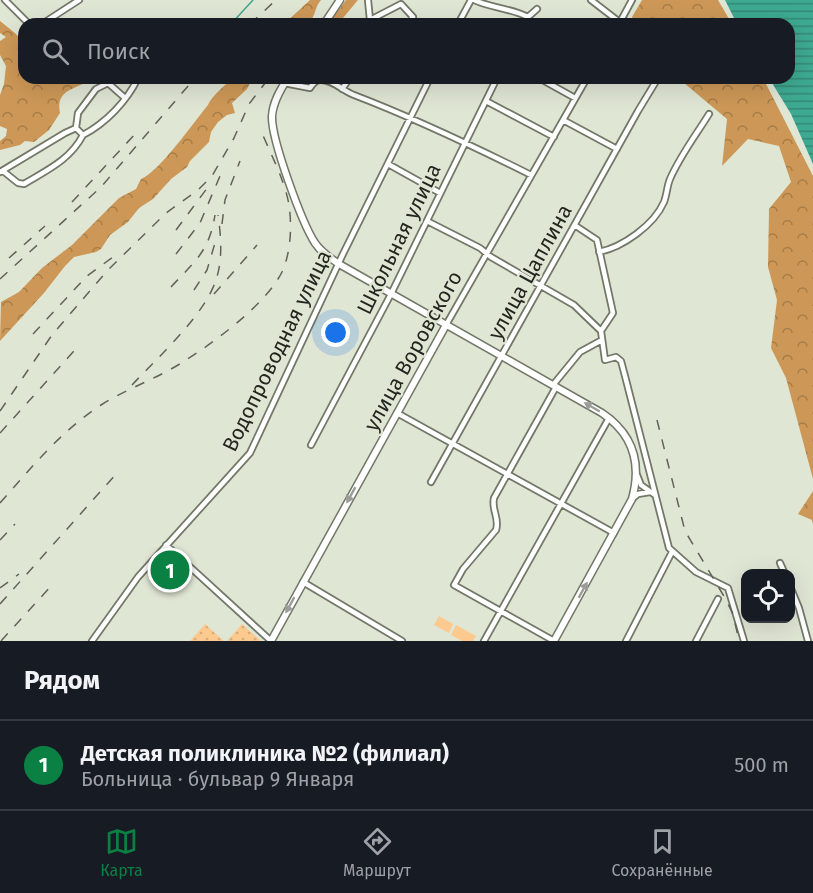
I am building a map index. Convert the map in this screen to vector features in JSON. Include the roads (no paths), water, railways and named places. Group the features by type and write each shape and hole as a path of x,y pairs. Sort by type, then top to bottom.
{"main road":[{"path":"328,18 340,0"},
{"path":"284,84 274,108 275,141 311,236 321,251 391,294 609,417 626,435 636,468 632,499 554,641"},
{"name":"улица Воровского","path":"271,641 446,325"}],"street":[{"path":"5,0 22,18"},
{"path":"51,18 79,0"},
{"path":"368,0 368,18"},
{"path":"462,18 472,0 486,6 505,8 521,18"},
{"path":"591,0 613,18"},
{"path":"623,18 632,0"},
{"path":"375,18 401,4 412,18"},
{"path":"530,18 537,9"},
{"path":"76,128 78,113 94,91 101,86 111,84 125,98"},
{"path":"76,128 49,141 2,171 18,183 24,184 65,160 79,144 83,135 97,127 125,98 134,84"},
{"path":"298,84 310,88 313,84"},
{"path":"332,84 465,143 531,176"},
{"path":"342,89 346,84"},
{"name":"Водопроводная улица","path":"92,641 138,576 250,453 427,84"},
{"name":"Школьная улица","path":"311,445 391,294 494,84"},
{"path":"550,84 575,98"},
{"name":"улица Воровского","path":"446,325 583,84"},
{"name":"улица Цаплина","path":"431,482 655,84"},
{"path":"486,101 554,137"},
{"path":"599,252 610,250 639,231 656,215 664,202 668,181 709,114"},
{"path":"563,120 617,149"},
{"path":"76,128 83,135"},
{"path":"388,164 440,193"},
{"path":"427,221 480,248 574,306 601,331"},
{"path":"576,226 595,237 598,244 613,313 601,331 605,360 616,357 621,361 669,548 696,572 728,588 744,641"},
{"path":"554,641 454,585 463,569 496,530 499,522 493,502 554,386 580,352 602,340"},
{"path":"397,413 614,533"},
{"path":"484,641 609,417"},
{"path":"636,468 640,482 655,495"},
{"path":"632,499 638,494 650,492"},
{"path":"166,545 271,641"},
{"path":"626,641 672,552"},
{"path":"780,563 783,569"},
{"path":"303,582 402,641"},
{"path":"795,598 808,641"},
{"path":"696,641 718,599"}],"water":[{"path":"725,0 813,0 813,164 791,114 773,84 795,84 795,18 734,18"}],"waterway":[{"path":"236,18 253,0"}],"railway":[{"path":"256,18 276,0"},
{"path":"0,279 101,187 190,84"},
{"path":"0,411 52,335 107,271 166,213 198,190 212,176 234,138 249,104 264,84"},
{"path":"0,503 47,451 86,415 198,352 253,309 275,284 287,256 290,239 290,213 284,186 260,128"},
{"path":"72,202 137,132"},
{"path":"222,224 225,200 240,161"},
{"path":"176,254 200,223 223,169"},
{"path":"176,230 208,187"},
{"path":"171,287 194,263 205,247 215,215"},
{"path":"132,385 179,336 210,294 220,264 221,239 218,215"},
{"path":"9,258 45,226"},
{"path":"194,290 207,270 215,243"},
{"path":"214,294 257,245"},
{"path":"33,334 87,276 113,257"},
{"path":"0,433 74,351"},
{"path":"657,420 685,531 733,614 739,641"},
{"path":"0,604 117,473"},
{"path":"0,540 15,524"},
{"path":"0,588 19,574"},
{"path":"1,641 52,585"}],"place":[{"name":"Детская поликлиника №2 (филиал)","path":"170,570"}]}
